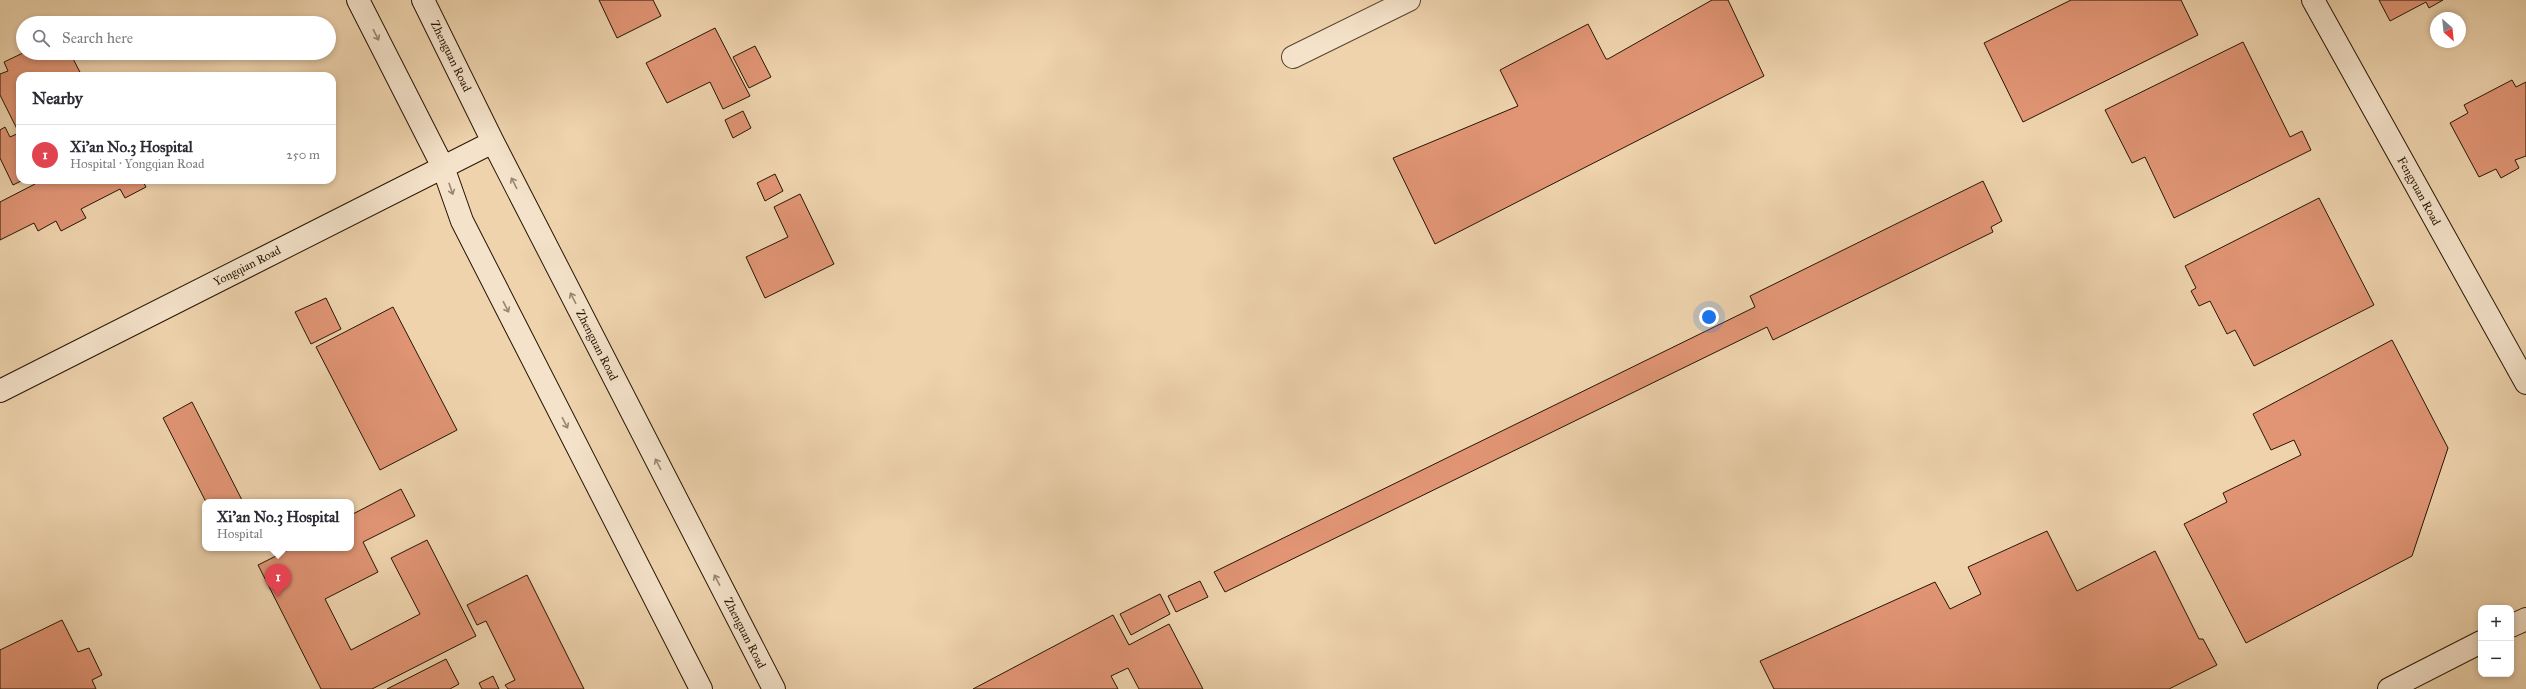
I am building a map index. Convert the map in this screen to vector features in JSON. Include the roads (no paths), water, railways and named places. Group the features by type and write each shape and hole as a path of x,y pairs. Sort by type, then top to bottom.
{"main road":[{"path":"358,0 443,167 462,221 701,689"},
{"name":"Zhenguan Road","path":"423,0 493,142 774,689"},
{"path":"1293,57 1409,0"},
{"name":"Fengyuan Road","path":"2313,0 2526,383"},
{"name":"Yongqian Road","path":"0,391 493,142"},
{"path":"2514,625 2526,619"},
{"path":"2389,689 2478,644"}],"place":[{"name":"Xi'an No.3 Hospital","path":"278,597"}]}
